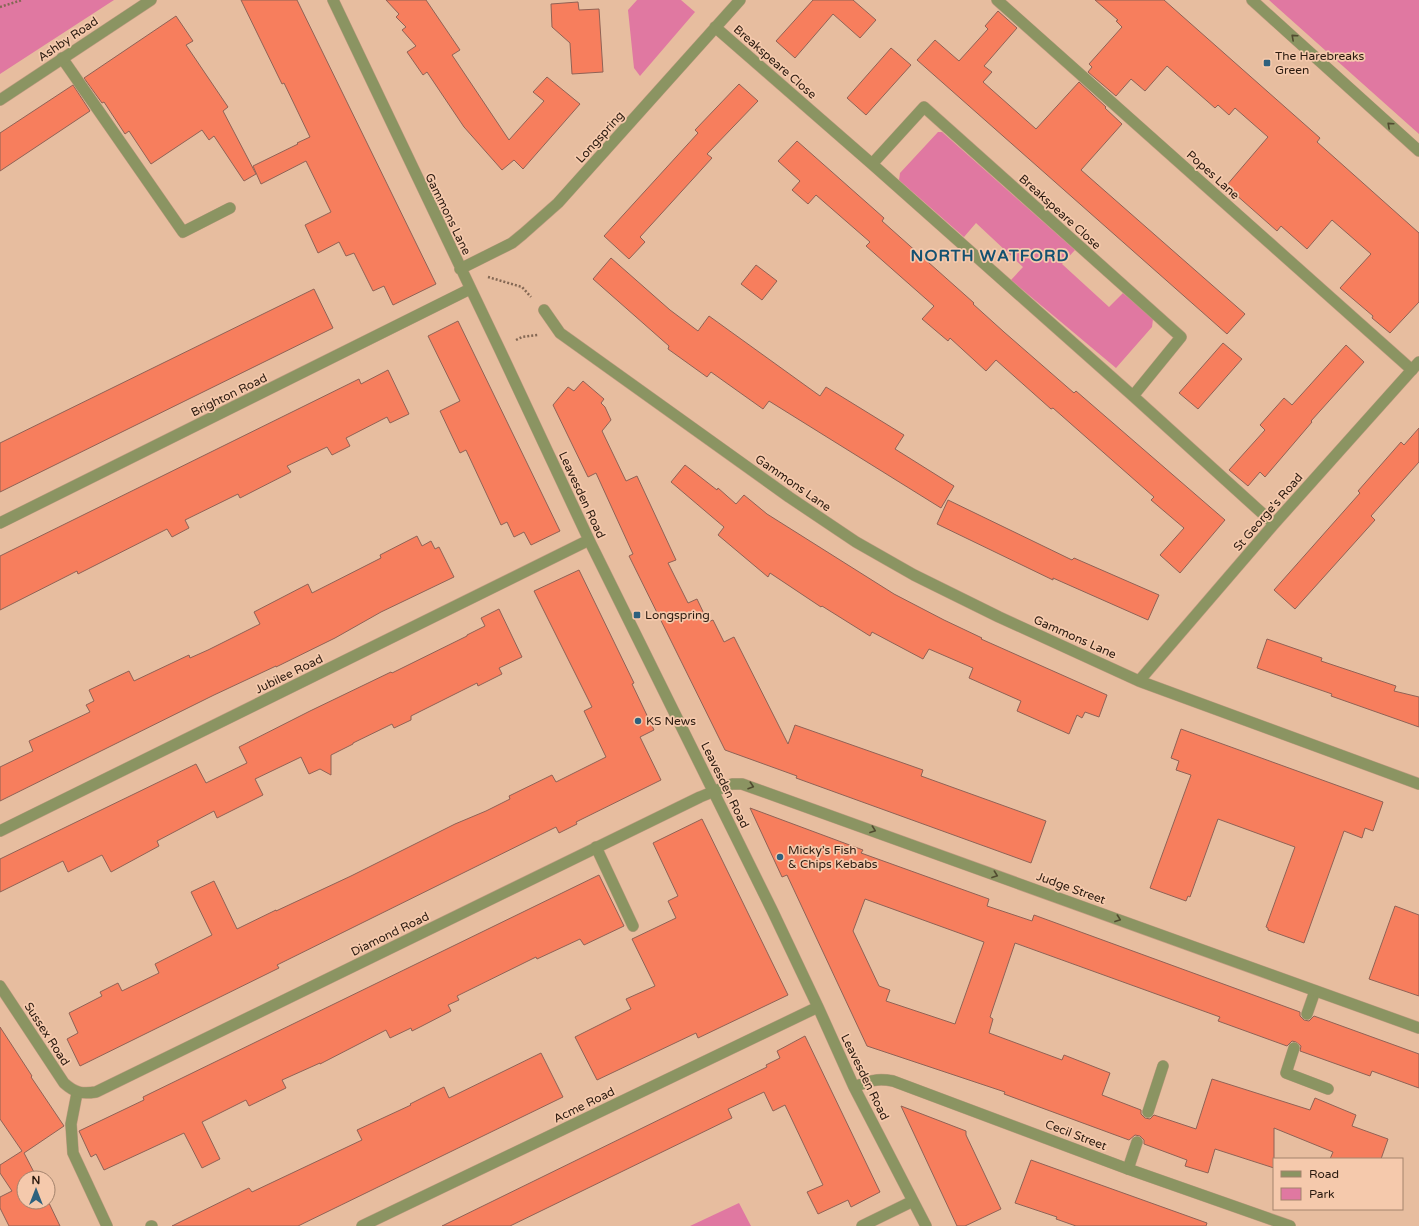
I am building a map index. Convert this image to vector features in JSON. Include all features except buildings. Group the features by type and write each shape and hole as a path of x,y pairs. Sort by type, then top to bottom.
{"street":[{"name":"Ashby Road","path":"0,100 151,0"},
{"name":"Gammons Lane","path":"333,0 460,269"},
{"name":"Longspring","path":"460,269 512,243 558,203 740,0"},
{"name":"Popes Lane","path":"997,0 1416,366"},
{"path":"1252,0 1419,151"},
{"name":"Breakspeare Close","path":"715,27 1133,396 1274,524"},
{"path":"62,58 182,232 230,208"},
{"name":"Breakspeare Close","path":"872,164 924,106 1181,337 1133,396"},
{"name":"Leavesden Road","path":"460,269 499,348 589,540 713,790 818,1007 854,1087 926,1226"},
{"name":"Brighton Road","path":"0,523 470,289"},
{"name":"Gammons Lane","path":"544,310 560,334 782,492 856,542 914,575 999,618 1139,680 1419,784"},
{"name":"St George's Road","path":"1139,680 1274,524 1416,366"},
{"name":"Jubilee Road","path":"0,831 589,540"},
{"name":"Judge Street","path":"713,790 732,784 750,786 1419,1028"},
{"name":"Diamond Road","path":"77,1093 85,1094 96,1092 713,790"},
{"path":"596,847 633,926"},
{"name":"Sussex Road","path":"0,986 64,1083 77,1093"},
{"path":"1307,1014 1315,990"},
{"name":"Acme Road","path":"362,1226 818,1007"},
{"path":"1294,1048 1286,1073 1328,1089"},
{"path":"1148,1112 1163,1066"},
{"name":"Cecil Street","path":"854,1087 874,1080 883,1079 893,1081 1128,1169 1290,1226"},
{"path":"77,1093 71,1124 73,1153 107,1226"},
{"path":"1128,1169 1137,1142"},
{"path":"862,1226 913,1201"}],"path":[{"path":"0,7 22,0"},
{"name":"Gammons Lane","path":"460,269 522,288 544,310"},
{"path":"499,348 522,337 560,334"}],"green space":[{"path":"0,0 114,0 0,74"},
{"path":"637,0 681,0 695,12 640,76 634,68 628,10"},
{"path":"1269,0 1419,0 1419,134"},
{"path":"938,132 942,132 1075,250 1062,264 1109,307 1123,293 1153,319 1152,327 1116,368 1011,280 1023,267 976,223 964,237 899,180 900,173"},
{"path":"739,1203 751,1226 690,1226"}],"place":[{"name":"The Harebreaks Green","path":"1267,63"},
{"name":"Longspring","path":"637,615"},
{"name":"KS News","path":"638,721"},
{"name":"Micky’s Fish & Chips Kebabs","path":"780,857"}],"district":[{"name":"NORTH WATFORD","path":"990,255"}]}
